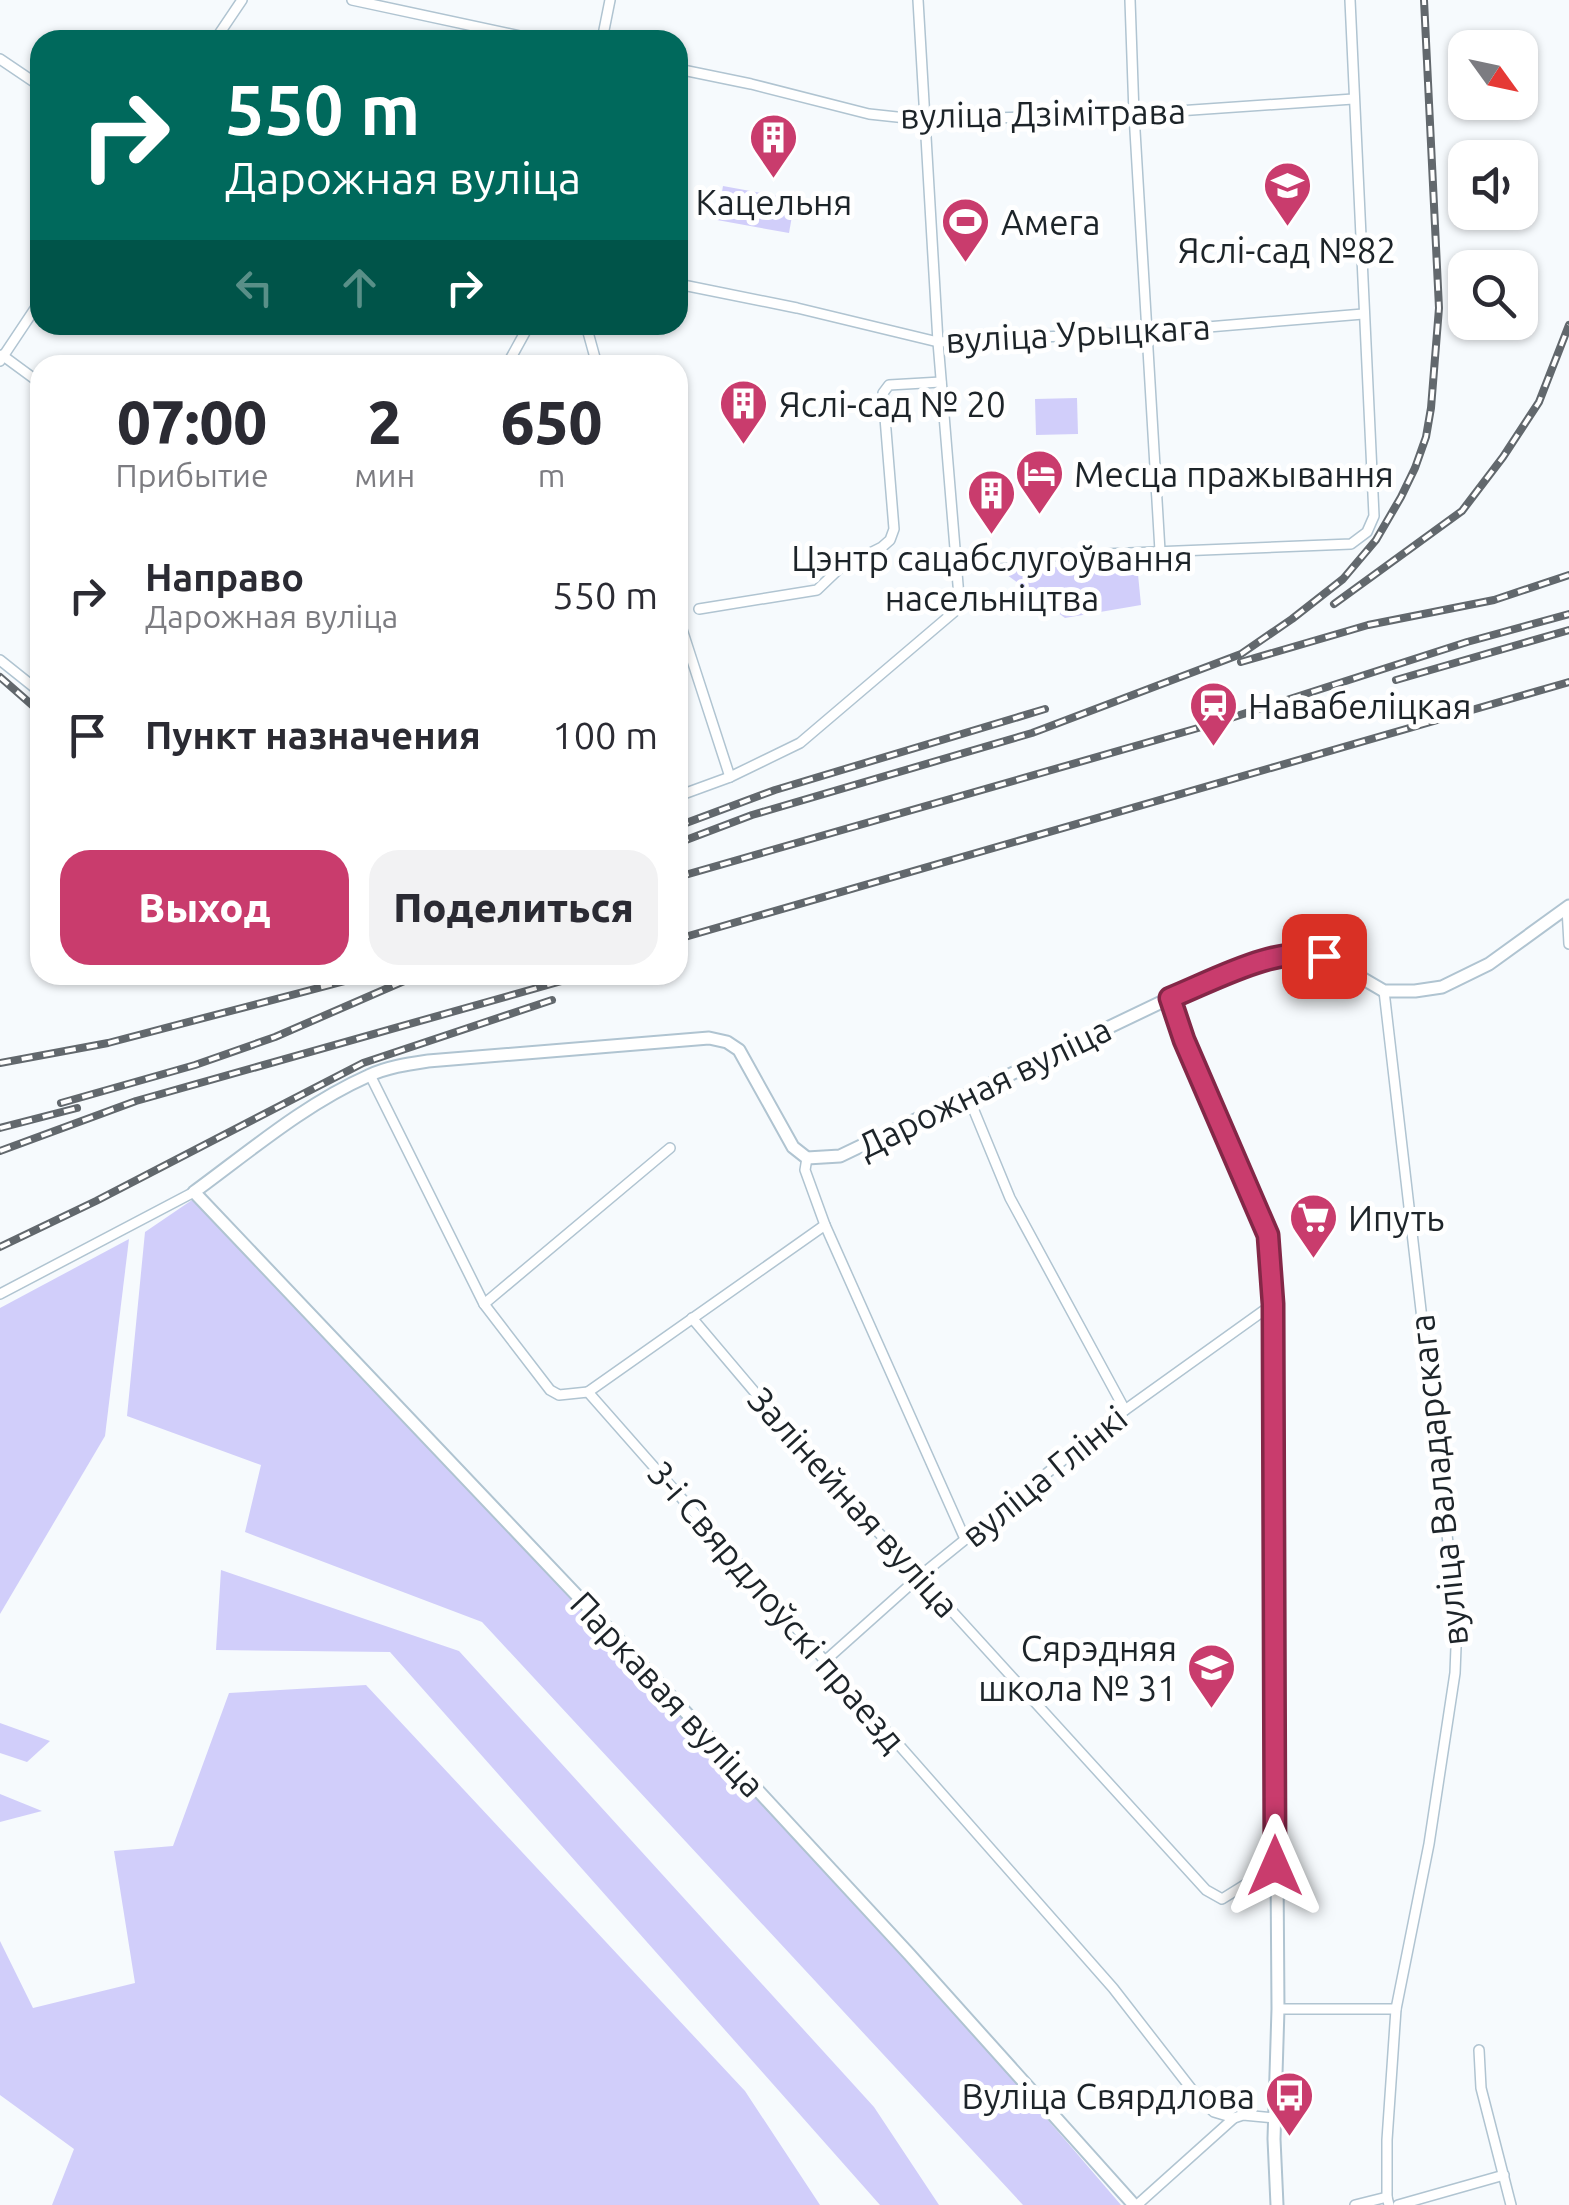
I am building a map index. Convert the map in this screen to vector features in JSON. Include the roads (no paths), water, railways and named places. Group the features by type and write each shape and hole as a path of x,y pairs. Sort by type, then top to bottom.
{"street":[{"path":"222,30 242,0"},
{"path":"352,0 492,30"},
{"path":"604,30 610,0"},
{"path":"688,792 800,743 954,612 959,597 938,342 918,0"},
{"path":"1130,0 1160,550"},
{"path":"956,560 1351,544 1368,532 1374,516 1350,0"},
{"path":"0,59 30,79"},
{"name":"вуліца Дзімітрава","path":"688,71 869,114 925,120 1134,114 1353,99"},
{"name":"вуліца Урыцкага","path":"688,286 938,342 1148,332 1363,314"},
{"path":"30,315 1,356 30,376"},
{"path":"699,609 817,590 840,568 882,548 894,529 884,394 890,385 941,382"},
{"path":"688,648 730,777"},
{"path":"0,660 30,684"},
{"path":"1568,907 1569,944"},
{"path":"1384,991 1442,987 1472,974 1568,907"},
{"name":"Дарожная вуліца","path":"0,1294 194,1192 322,1100 394,1067 709,1038 739,1050 793,1146 806,1158 840,1156 1170,998 1273,957 1306,952 1324,956 1384,991"},
{"name":"вуліца Валадарскага","path":"1384,991 1457,1622 1455,1673 1429,1844 1396,2009 1387,2140 1388,2201"},
{"path":"1170,998 1184,1040 1268,1235 1273,1304 1277,2205"},
{"path":"370,1075 484,1304 550,1390 559,1395 588,1392 825,1224"},
{"path":"968,1096 1010,1198 1125,1410"},
{"path":"484,1304 670,1148"},
{"path":"806,1158 805,1170 825,1224 966,1539"},
{"name":"Паркавая вуліца","path":"194,1192 737,1768 1135,2205"},
{"name":"вуліца Глінкі","path":"826,1660 920,1576 1125,1410 1273,1304"},
{"name":"Залінейная вуліца","path":"692,1318 835,1487 1213,1896 1222,1899 1275,1866"},
{"name":"3-і Свярдлоўскі праезд","path":"588,1392 1112,1988 1200,2100 1214,2112 1234,2118"},
{"path":"1278,2009 1396,2009"},
{"path":"1479,2050 1481,2088 1511,2205"},
{"path":"1135,2205 1234,2118 1275,2118"},
{"path":"1398,2205 1504,2175"},
{"path":"1355,2205 1388,2201"}],"railway":[{"path":"688,839 752,815 1032,733 1241,654 1343,579 1376,540 1401,497 1426,437 1431,408 1439,308 1424,0"},
{"path":"1334,604 1462,511 1539,402 1569,325"},
{"path":"1241,662 1368,625 1494,600 1569,575"},
{"path":"688,874 1212,724 1467,642 1569,614"},
{"path":"1396,680 1569,630"},
{"path":"0,677 30,703"},
{"path":"688,936 1569,682"},
{"path":"688,822 775,790 1045,709"},
{"path":"0,1063 108,1043 330,985"},
{"path":"61,1103 195,1065 275,1037 395,985"},
{"path":"0,1151 136,1101 548,985"},
{"path":"0,1247 363,1063 552,1000"},
{"path":"0,1128 77,1108"}],"place":[{"name":"Кацельня","path":"774,180"},
{"name":"Яслі-сад №82","path":"1287,228"},
{"name":"Амега","path":"966,264"},
{"name":"Яслі-сад № 20","path":"744,446"},
{"name":"Месца пражывання","path":"1039,516"},
{"name":"Цэнтр сацабслугоўвання насельніцтва","path":"992,536"},
{"name":"Навабеліцкая","path":"1213,748"},
{"name":"Ипуть","path":"1313,1260"},
{"name":"Сярэдняя школа № 31","path":"1212,1710"},
{"name":"Вуліца Свярдлова","path":"1290,2138"}]}
